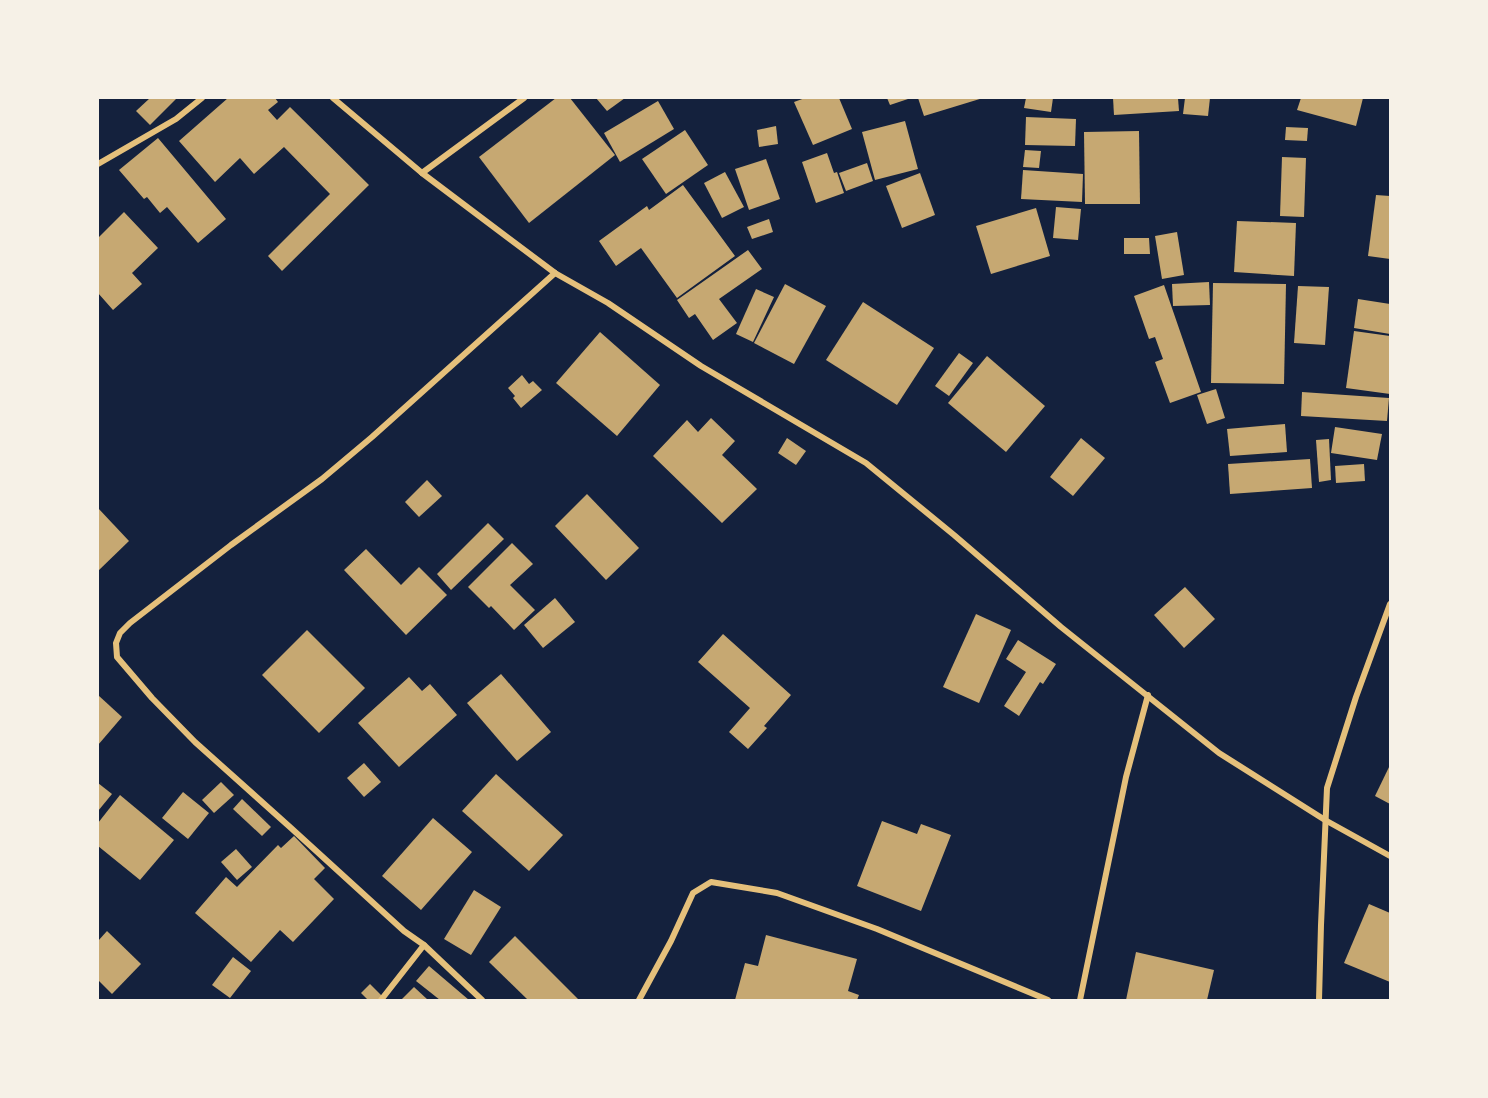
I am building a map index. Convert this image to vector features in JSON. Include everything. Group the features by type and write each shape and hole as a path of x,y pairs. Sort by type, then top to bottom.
{"street":[{"path":"98,164 176,119 202,98"},
{"path":"333,98 422,173 555,273 608,303 701,366 866,463 954,535 1060,627 1219,753 1325,820 1390,856"},
{"path":"422,173 524,98"},
{"path":"482,1000 424,945 404,931 195,742 152,698 117,657 116,643 120,633 130,623 322,478 372,437 555,273"},
{"path":"1320,1000 1327,788 1356,697 1390,604"},
{"path":"1080,1000 1126,777 1148,695"},
{"path":"639,1000 671,941 693,893 711,882 777,893 877,928 1048,1000"},
{"path":"381,1000 424,945"}],"building":[{"path":"150,98 177,98 150,125 136,111"},
{"path":"228,98 275,98 278,102 268,110 277,120 290,107 369,185 282,271 268,256 330,194 284,147 254,174 240,158 215,182 179,141"},
{"path":"556,98 570,98 615,155 529,223 479,157"},
{"path":"596,98 625,98 607,111"},
{"path":"805,98 839,98 852,129 813,145 794,102"},
{"path":"887,98 911,98 890,105"},
{"path":"918,98 983,98 924,116"},
{"path":"1026,98 1053,98 1051,112 1024,108"},
{"path":"1113,98 1178,98 1179,111 1114,115"},
{"path":"1185,98 1210,98 1208,116 1183,114"},
{"path":"1301,98 1363,98 1356,126 1297,110"},
{"path":"658,101 674,129 620,162 604,133"},
{"path":"1026,117 1076,119 1075,146 1025,145"},
{"path":"905,121 918,169 875,180 862,132"},
{"path":"776,126 778,144 759,147 757,130"},
{"path":"1286,127 1308,128 1307,141 1285,140"},
{"path":"685,130 708,165 666,194 642,159"},
{"path":"1139,131 1140,204 1085,204 1084,132"},
{"path":"158,138 226,219 198,243 167,207 160,213 147,197 144,199 119,170"},
{"path":"1025,150 1041,151 1039,168 1023,167"},
{"path":"827,153 844,193 816,203 802,162"},
{"path":"1282,157 1306,158 1304,217 1280,216"},
{"path":"766,159 780,199 749,210 735,169"},
{"path":"867,163 873,181 846,191 839,173"},
{"path":"1023,170 1083,174 1082,202 1021,199"},
{"path":"725,172 744,207 722,218 704,183"},
{"path":"920,173 935,215 902,228 886,186"},
{"path":"683,185 735,256 677,298 641,248 616,266 599,241 647,206 649,210"},
{"path":"1376,195 1390,196 1390,259 1368,256"},
{"path":"1056,207 1081,209 1078,240 1053,238"},
{"path":"1036,208 1050,256 991,274 976,226"},
{"path":"124,212 158,248 132,273 142,284 113,310 98,293 98,238"},
{"path":"769,219 773,232 752,239 747,227"},
{"path":"1237,221 1296,223 1294,276 1234,272"},
{"path":"1177,232 1184,275 1162,279 1155,236"},
{"path":"1124,238 1149,238 1150,254 1124,254"},
{"path":"748,250 762,269 719,299 737,323 713,340 695,314 689,318 677,300"},
{"path":"1209,282 1210,305 1173,306 1172,284"},
{"path":"1213,283 1286,284 1284,384 1211,383"},
{"path":"785,284 826,306 794,364 754,343"},
{"path":"1164,285 1201,392 1170,403 1155,362 1163,359 1155,337 1149,339 1134,296"},
{"path":"1298,286 1329,287 1325,345 1294,343"},
{"path":"756,289 774,297 753,342 736,334"},
{"path":"1358,299 1390,304 1390,334 1354,328"},
{"path":"863,302 934,348 897,405 826,360"},
{"path":"1354,331 1390,336 1390,394 1346,388"},
{"path":"600,332 660,385 617,436 556,383"},
{"path":"959,353 973,363 949,396 935,386"},
{"path":"987,356 1045,406 1006,452 948,403"},
{"path":"522,375 529,384 533,381 542,390 521,408 508,388"},
{"path":"1216,389 1225,418 1207,424 1197,395"},
{"path":"1302,392 1389,398 1387,421 1301,416"},
{"path":"711,418 735,441 722,455 757,489 722,523 653,456 687,420 698,432"},
{"path":"1285,424 1287,452 1230,456 1227,429"},
{"path":"1335,427 1382,434 1377,460 1331,453"},
{"path":"787,438 806,451 796,465 778,453"},
{"path":"1081,438 1105,458 1073,496 1050,477"},
{"path":"1329,439 1331,480 1319,482 1316,440"},
{"path":"1310,459 1312,488 1230,494 1228,464"},
{"path":"1364,464 1365,481 1336,483 1335,466"},
{"path":"427,480 442,496 419,517 405,502"},
{"path":"587,494 639,548 606,580 555,526"},
{"path":"98,508 129,541 98,571"},
{"path":"488,523 504,539 451,590 437,574"},
{"path":"512,543 533,564 510,585 535,610 514,630 491,606 489,608 468,587"},
{"path":"366,549 401,585 419,567 447,595 406,635 344,570"},
{"path":"1185,587 1215,619 1184,648 1154,615"},
{"path":"555,598 575,622 543,648 524,625"},
{"path":"976,614 1011,630 979,703 943,687"},
{"path":"307,630 365,688 319,733 262,675"},
{"path":"723,634 791,695 764,726 767,728 748,749 729,732 750,708 698,662"},
{"path":"1018,640 1056,664 1043,684 1040,682 1019,716 1004,706 1026,672 1006,659"},
{"path":"501,674 551,732 517,761 467,703"},
{"path":"409,677 422,691 430,684 457,715 399,767 358,723"},
{"path":"98,695 122,717 98,745"},
{"path":"364,763 381,782 364,797 347,778"},
{"path":"1390,765 1390,804 1375,796"},
{"path":"496,774 563,835 529,871 462,811"},
{"path":"221,782 234,795 214,813 202,800"},
{"path":"98,783 112,794 98,811"},
{"path":"183,792 209,813 188,839 162,818"},
{"path":"120,795 174,840 140,880 98,846 98,823"},
{"path":"242,799 271,827 262,836 233,809"},
{"path":"433,818 472,852 421,910 382,876"},
{"path":"882,821 917,834 921,824 951,835 921,911 857,886"},
{"path":"294,836 325,868 314,879 334,899 293,942 280,930 251,962 195,913 226,877 237,887 278,845 281,848"},
{"path":"236,849 252,867 237,880 221,862"},
{"path":"474,890 501,907 471,955 444,939"},
{"path":"1369,904 1390,913 1390,982 1344,963"},
{"path":"107,931 141,964 112,994 98,980 98,941"},
{"path":"766,935 857,959 848,991 859,995 857,1000 735,1000 745,963 758,966"},
{"path":"515,936 579,1000 528,1000 489,962"},
{"path":"1136,952 1214,970 1207,1000 1126,1000"},
{"path":"233,957 251,971 230,998 212,985"},
{"path":"429,966 469,1000 440,1000 416,981"},
{"path":"370,984 384,998 368,1000 361,993"},
{"path":"414,987 428,1000 401,1000"}]}
